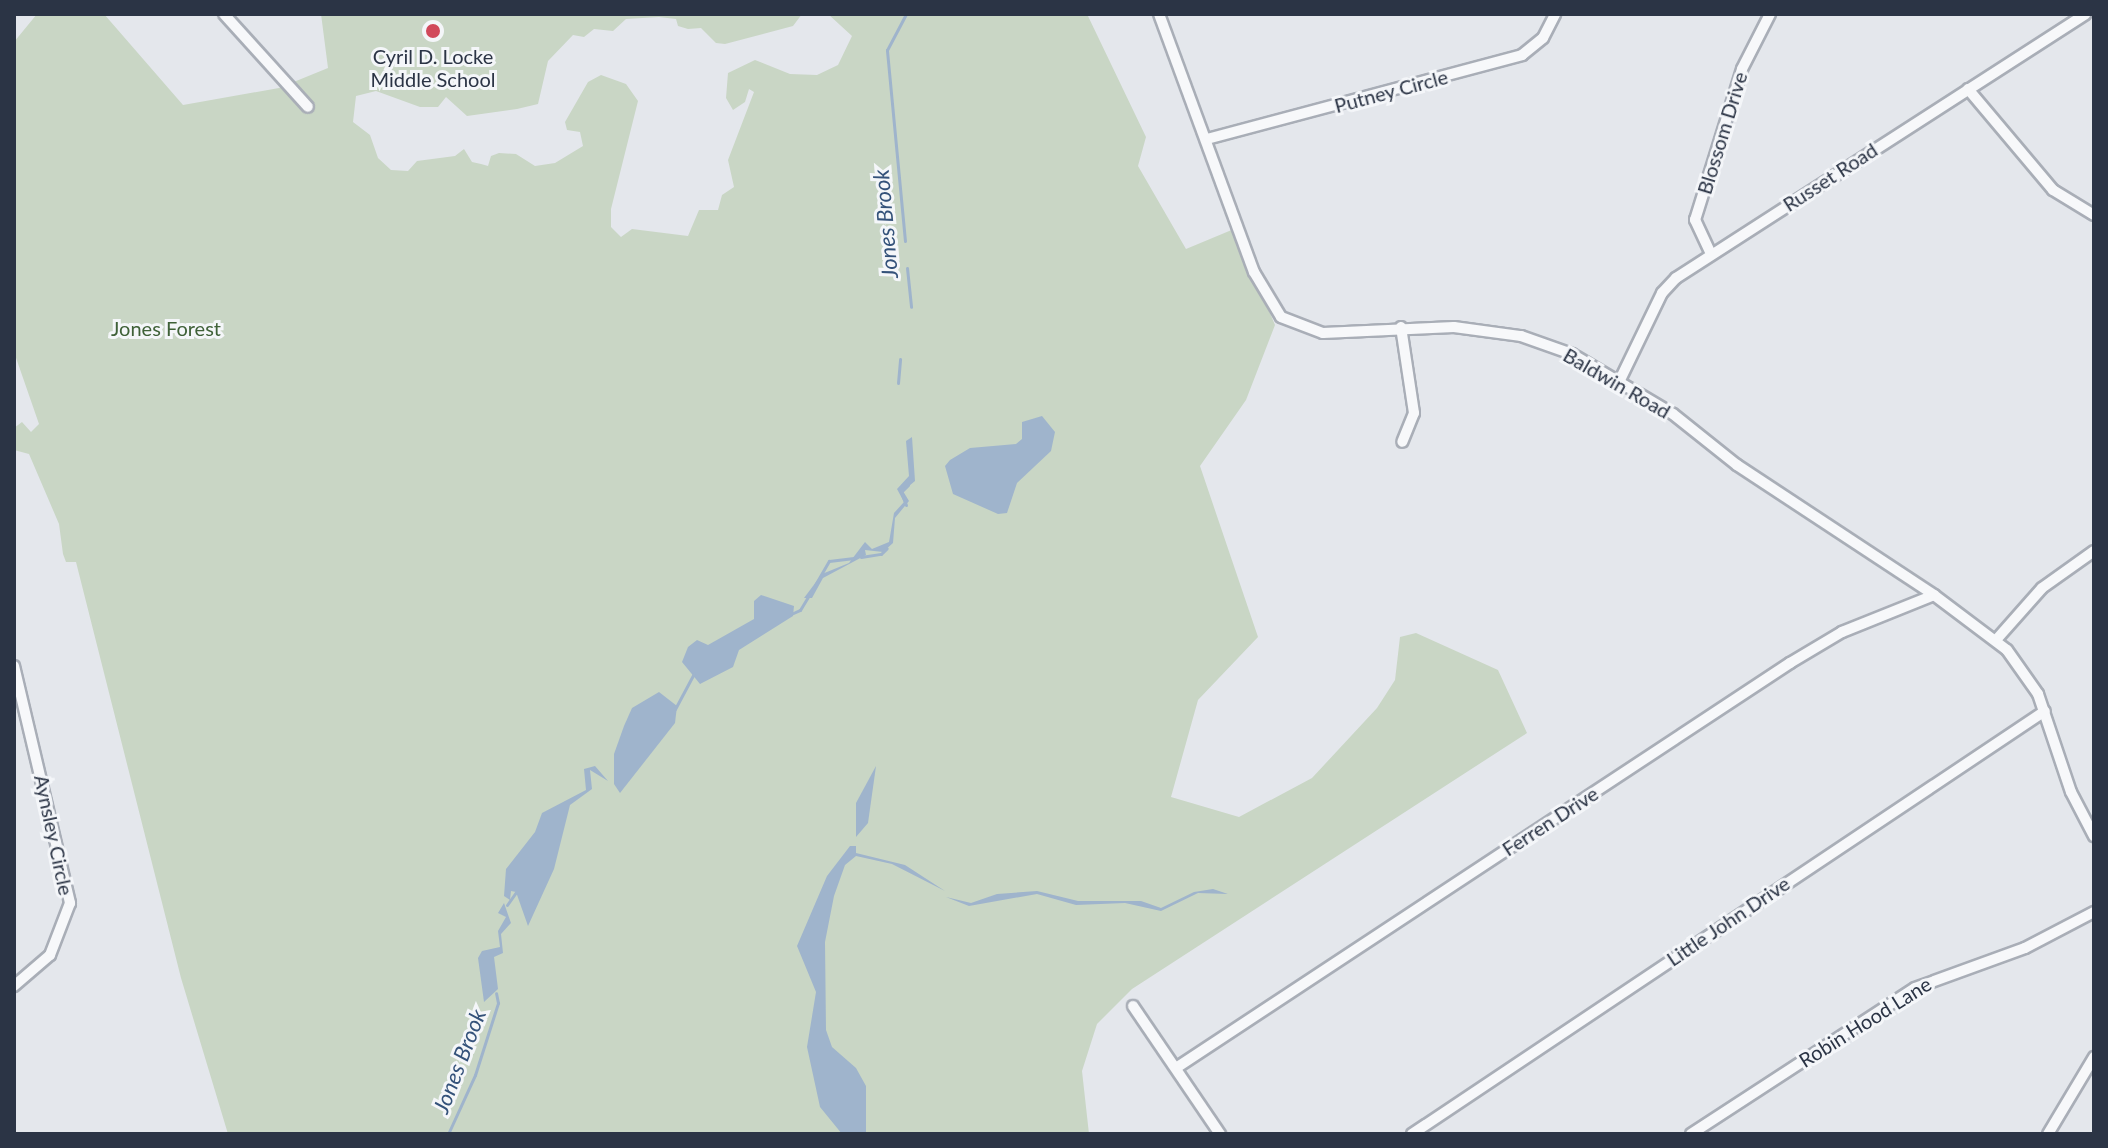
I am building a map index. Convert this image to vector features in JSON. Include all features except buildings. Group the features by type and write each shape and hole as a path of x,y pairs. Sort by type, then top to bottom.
{"street":[{"path":"224,14 308,107"},
{"name":"Baldwin Road","path":"1159,14 1254,272 1281,317 1323,333 1401,327 1454,327 1521,336 1572,354 1619,382 1996,640 2027,674 2045,711 2071,792 2094,836"},
{"name":"Putney Circle","path":"1207,139 1522,55 1543,38 1555,14"},
{"name":"Blossom Drive","path":"1711,254 1695,220 1742,69 1770,14"},
{"name":"Russet Road","path":"1619,382 1662,293 1711,254 2085,14"},
{"path":"1968,89 2053,190 2094,215"},
{"path":"1401,327 1414,413 1402,442"},
{"path":"1996,640 2042,588 2094,551"},
{"name":"Ferren Drive","path":"1176,1068 1790,663 1842,632 1934,595"},
{"name":"Aynsley Circle","path":"14,666 70,903 50,955 14,986"},
{"name":"Little John Drive","path":"1412,1134 2045,711"},
{"name":"Robin Hood Lane","path":"1691,1134 1924,983 2025,948 2094,912"},
{"path":"1133,1006 1220,1134"},
{"path":"2048,1134 2094,1057"}],"green space":[{"name":"Jones Forest","path":"37,14 104,14 183,105 279,88 328,68 321,14 802,14 793,26 725,44 716,43 701,28 688,29 678,26 676,19 659,17 626,19 613,31 594,29 584,37 573,35 548,61 538,104 517,109 467,116 446,97 438,107 420,107 376,91 356,96 353,122 370,135 378,158 391,170 408,171 417,161 455,156 464,149 472,162 488,166 491,156 499,153 516,154 535,166 555,163 583,146 580,132 567,130 565,122 588,82 601,75 626,84 638,101 611,209 611,227 621,237 632,229 688,236 699,210 718,210 722,195 734,187 728,160 754,92 749,89 745,102 733,110 726,98 728,73 755,60 790,74 817,75 838,65 852,36 828,14 1087,14 1146,137 1138,166 1186,249 1234,229 1275,325 1246,400 1200,466 1258,637 1198,700 1171,797 1239,817 1312,778 1377,708 1395,680 1400,637 1416,633 1498,670 1527,733 1132,989 1097,1024 1082,1071 1089,1134 228,1134 181,978 76,562 66,562 59,524 29,454 14,450 14,428 22,422 31,432 39,424 14,352 14,42"}],"water":[{"path":"1042,416 1055,432 1051,451 1017,483 1007,513 998,514 953,494 945,466 950,460 970,448 1016,444 1022,439 1022,422"},
{"path":"912,437 915,481 903,491 909,501 895,518 893,543 883,552 865,550 866,555 823,578 812,598 804,598 822,574 849,563 865,542 872,549 889,542 894,513 904,502 897,489 909,476 906,441"},
{"path":"761,595 794,606 793,616 739,650 733,667 700,684 682,662 688,647 697,640 708,645 754,619 754,601"},
{"path":"659,692 677,706 675,723 620,793 614,784 614,754 624,726 632,708"},
{"path":"595,766 608,781 590,770 592,789 570,805 554,869 528,926 516,892 511,891 510,900 504,896 506,869 535,832 542,813 586,790 584,769"},
{"path":"876,766 868,823 856,837 856,803"},
{"path":"850,846 856,846 856,853 905,865 945,891 892,864 856,856 845,865 834,896 825,942 826,1030 832,1047 856,1068 866,1086 866,1134 842,1134 820,1107 807,1047 816,992 797,946 827,876"},
{"path":"1213,889 1228,894 1198,893 1161,911 1125,903 1076,905 1037,894 969,906 946,897 971,903 997,894 1037,891 1078,901 1141,901 1161,908 1194,892"},
{"path":"504,903 511,923 501,934 503,953 494,957 498,989 484,1002 478,958 482,951 500,947 498,931 506,917 498,913"}],"waterway":[{"name":"Jones Brook","path":"905,241 887,50 906,14"},
{"name":"Jones Brook","path":"907,268 911,307"},
{"name":"Jones Brook","path":"898,383 900,359"},
{"name":"Jones Brook","path":"906,505 901,492 908,485"},
{"name":"Jones Brook","path":"861,557 881,554 887,548"},
{"name":"Jones Brook","path":"815,585 829,561 854,558"},
{"name":"Jones Brook","path":"791,614 800,610 809,595"},
{"name":"Jones Brook","path":"675,709 694,674"},
{"name":"Jones Brook","path":"507,905 516,892"},
{"name":"Jones Brook","path":"448,1134 475,1075 498,1003 496,993"}],"place":[{"name":"Cyril D. Locke Middle School","path":"433,31"}]}
